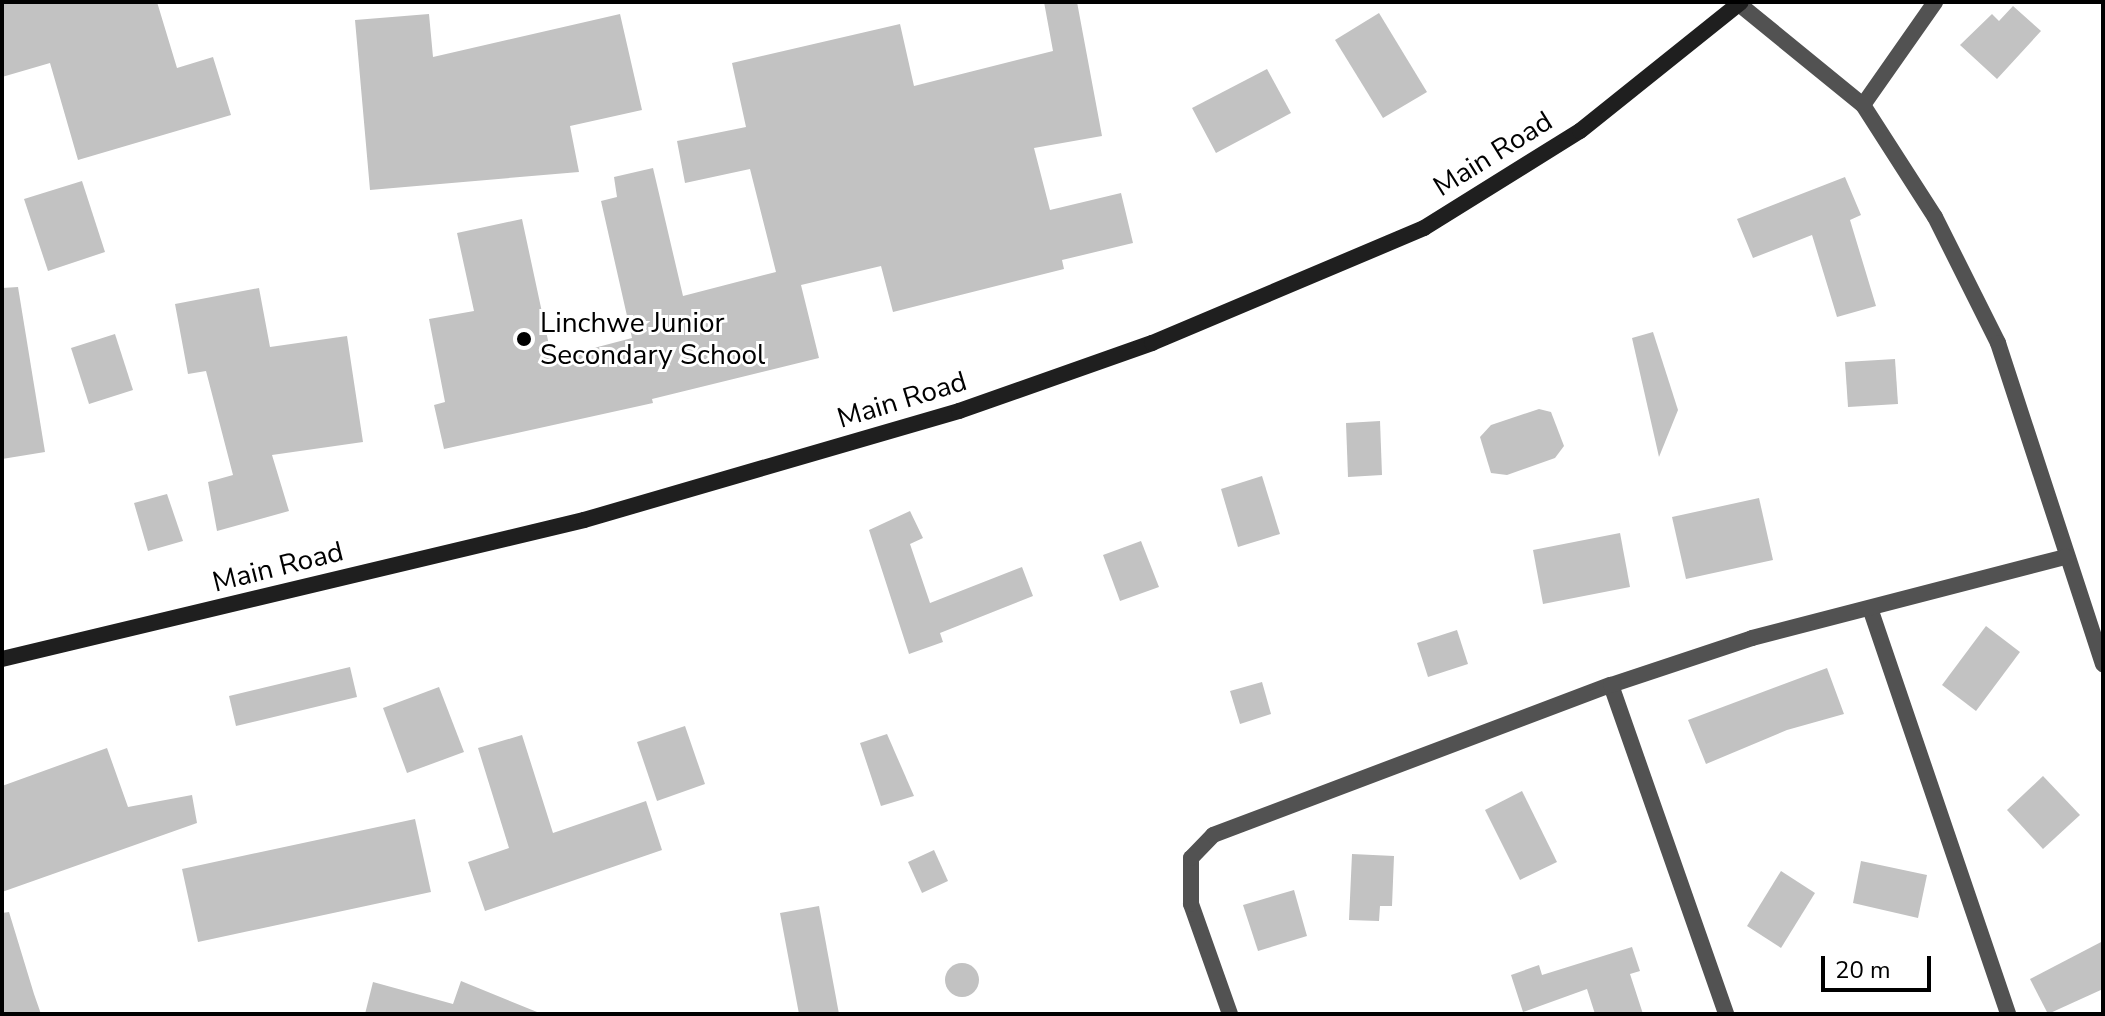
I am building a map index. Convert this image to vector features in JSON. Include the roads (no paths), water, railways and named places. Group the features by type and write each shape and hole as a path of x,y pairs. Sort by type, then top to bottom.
{"main road":[{"name":"Main Road","path":"2,659 584,520 959,411 1152,343 1424,228 1580,131 1740,3"}],"street":[{"path":"1863,105 1935,2"},
{"path":"1740,3 1863,105 1935,217 1998,343 2103,664"},
{"path":"1230,1014 1191,904 1191,858 1213,835 1611,685 1752,638 1871,611 2066,557"},
{"path":"1871,611 2008,1014"},
{"path":"1611,685 1726,1014"}],"place":[{"name":"Linchwe Junior Secondary School","path":"524,339"}]}
